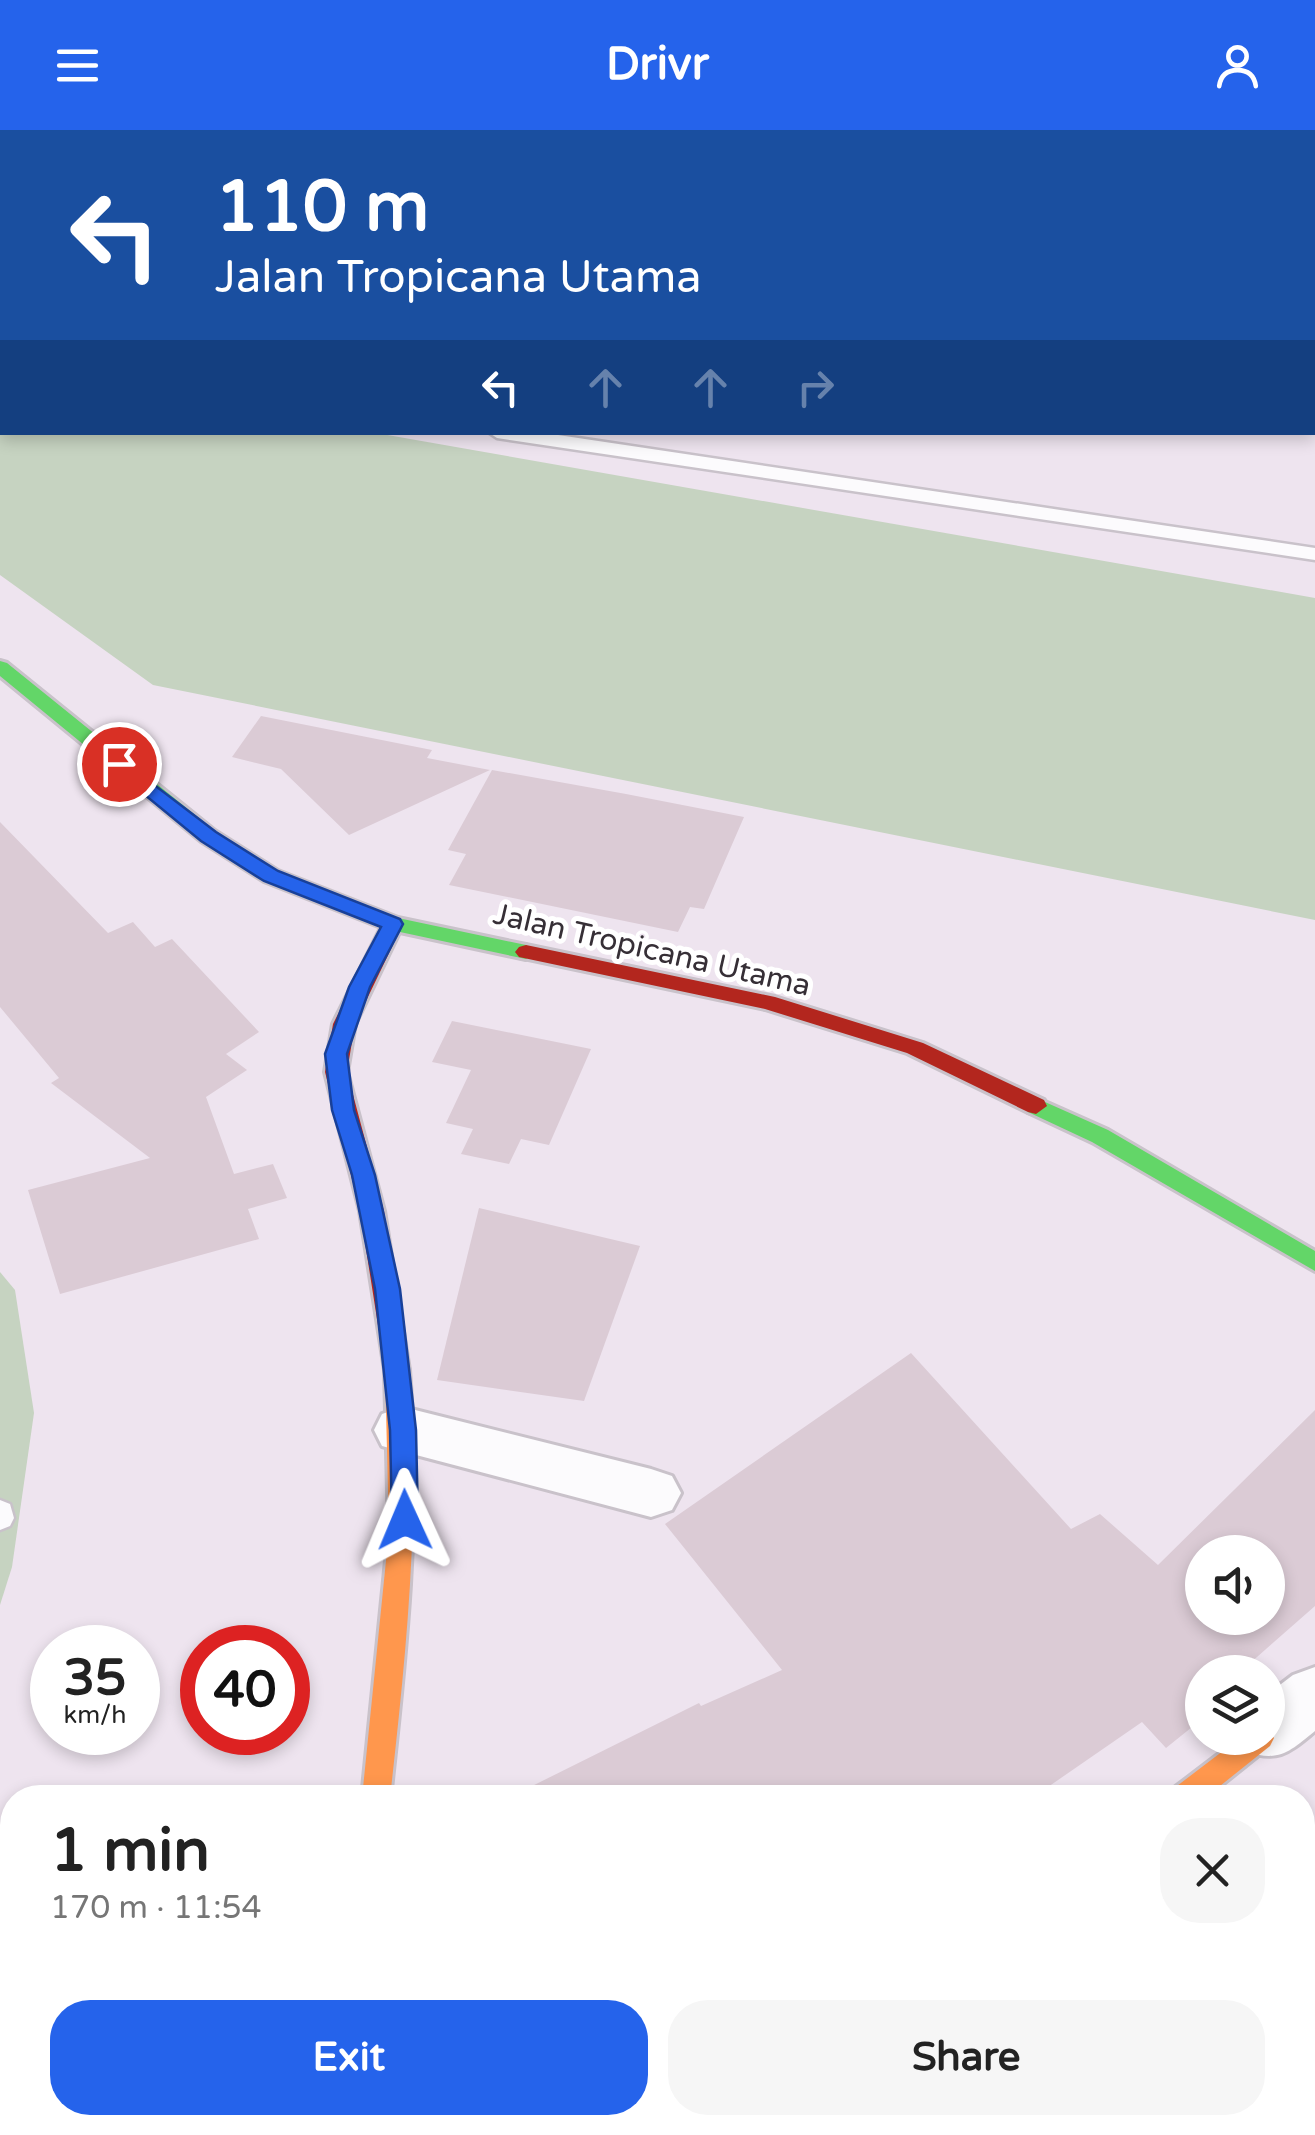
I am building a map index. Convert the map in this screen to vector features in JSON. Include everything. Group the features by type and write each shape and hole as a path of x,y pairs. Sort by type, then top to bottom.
{"street":[{"path":"933,130 1106,130"},
{"name":"Jalan Tropicana Utama","path":"0,667 208,836 271,876 393,924 768,1002 915,1048 1100,1136 1315,1262"},
{"path":"377,1785 405,1520 403,1430 388,1289 364,1175 343,1110 336,1054 360,987 393,924"},
{"path":"403,1430 652,1493"},
{"path":"1285,1718 1315,1694"},
{"path":"1200,1785 1238,1755"}],"lane":[{"path":"517,435 1315,554"}],"green space":[{"path":"0,435 387,435 1315,598 1315,920 153,685 0,575"},
{"path":"0,1272 15,1290 34,1413 12,1567 0,1605"}],"building":[{"path":"261,716 432,750 427,758 490,770 349,835 281,769 232,757"},
{"path":"492,770 744,817 704,909 690,907 678,932 449,885 466,854 448,850"},
{"path":"0,822 108,933 133,922 155,947 172,939 259,1032 226,1054 247,1070 206,1097 234,1174 273,1164 287,1198 248,1209 259,1239 60,1294 28,1190 150,1158 51,1083 59,1078 0,1007"},
{"path":"452,1021 591,1049 549,1145 521,1139 509,1164 461,1154 473,1129 446,1123 471,1070 432,1062"},
{"path":"479,1208 640,1246 584,1401 437,1380"},
{"path":"911,1353 1071,1529 1100,1514 1158,1565 1185,1538 1185,1635 1282,1635 1259,1655 1185,1655 1185,1733 1166,1748 1142,1722 1051,1785 534,1785 699,1703 701,1706 782,1670 665,1524"},
{"path":"1315,1410 1315,1606 1285,1632 1285,1535 1188,1535"}],"traffic: fast":[{"path":"0,667 208,836 271,876 393,924 526,952"},
{"path":"1036,1106 1100,1136 1315,1262"}],"traffic: slow":[{"path":"377,1785 402,1531 397,1370"},
{"path":"1200,1785 1238,1755"}],"traffic: jam":[{"path":"933,130 1106,130"},
{"path":"393,924 344,1024 336,1072 372,1211 397,1370"},
{"path":"526,952 767,1002 915,1048 1036,1106"}],"route":[{"path":"119,764 208,836 271,876 393,924 360,987 336,1054 343,1110 364,1175 388,1289 403,1430 405,1520"}]}
